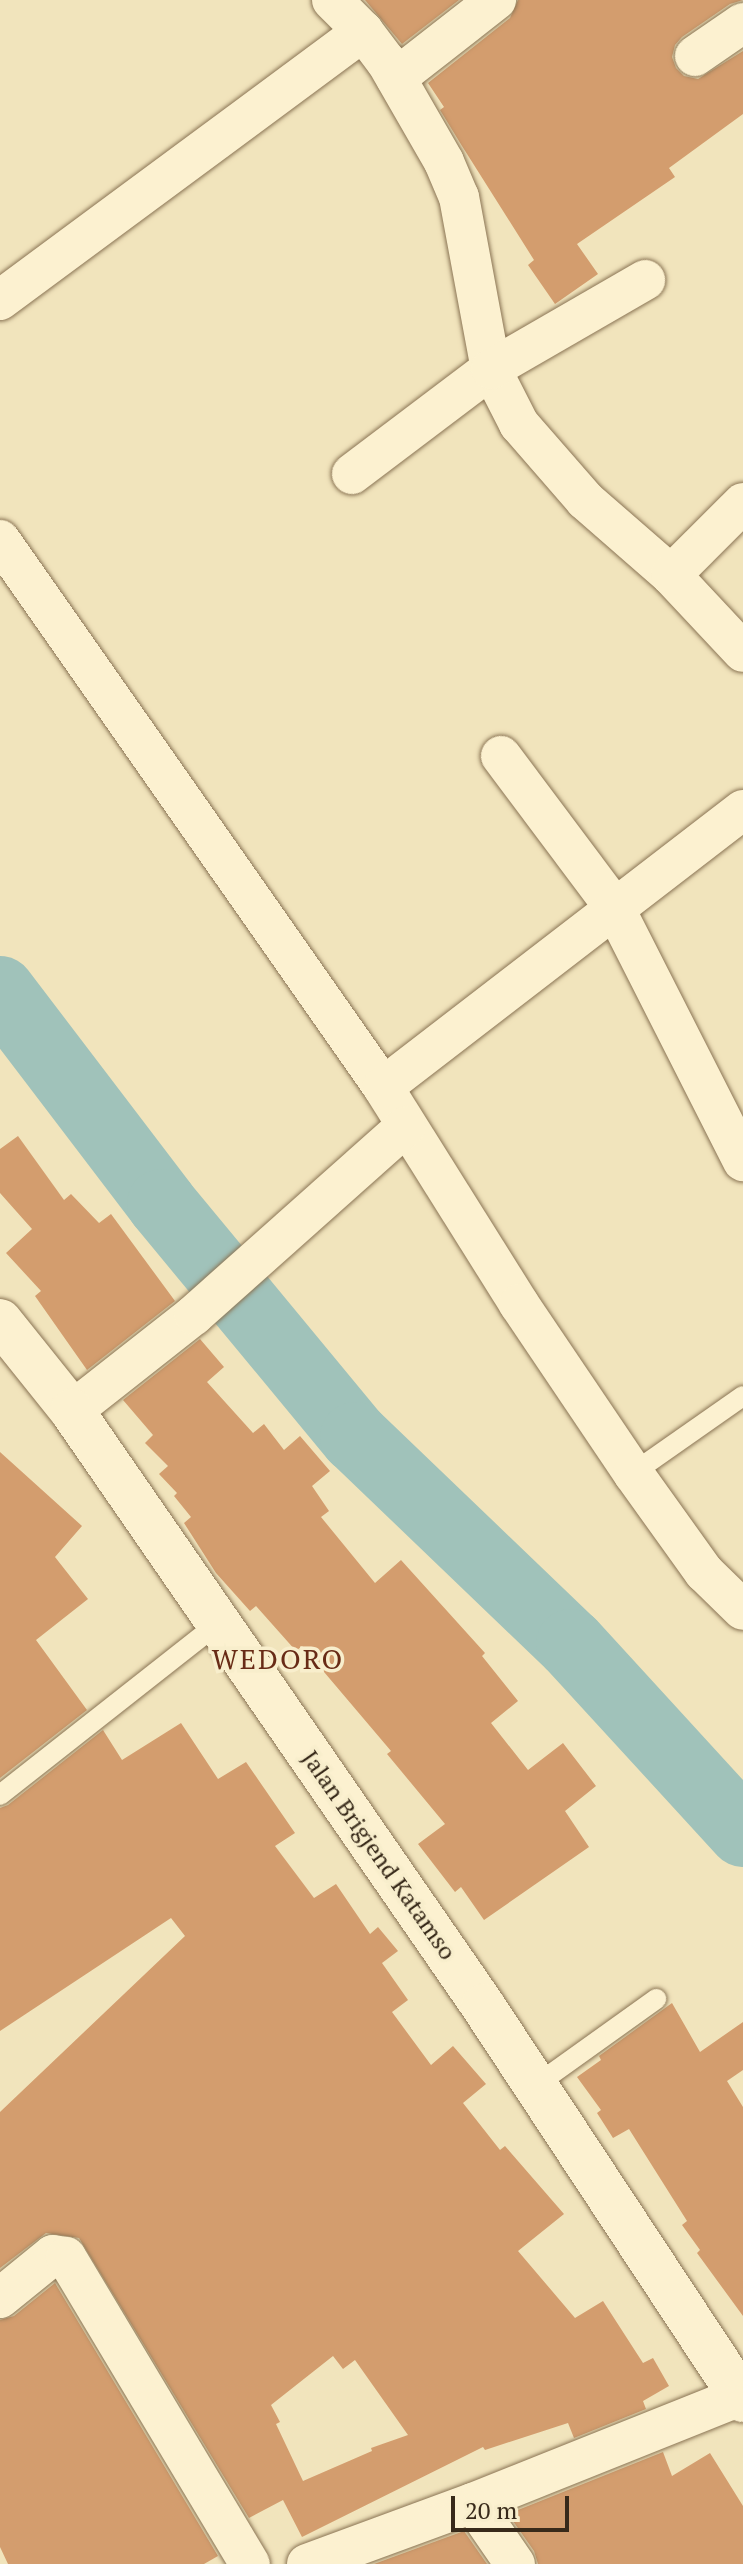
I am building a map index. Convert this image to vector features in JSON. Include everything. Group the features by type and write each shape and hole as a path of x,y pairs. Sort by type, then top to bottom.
{"street":[{"path":"332,0 363,31 396,78 444,162 459,197 491,369 504,399 542,454 585,500 671,575 743,652"},
{"path":"396,78 496,0"},
{"path":"695,56 743,23"},
{"path":"0,300 363,31"},
{"path":"352,474 491,369 645,280"},
{"path":"671,575 743,503"},
{"path":"0,540 383,1087 405,1127 633,1473 704,1572 743,1610"},
{"path":"501,756 614,907 743,1161"},
{"path":"383,1087 743,810"},
{"path":"72,1411 194,1315 405,1127"},
{"name":"Jalan Brigjend Katamso","path":"0,1321 72,1411 536,2085 742,2398"},
{"path":"0,2298 53,2255 66,2257 250,2564"},
{"path":"307,2564 742,2398"},
{"path":"473,2503 515,2564"}],"lane":[{"path":"633,1473 743,1396"},
{"path":"0,1795 217,1624"},
{"path":"536,2085 656,1999"}],"building":[{"path":"365,0 459,0 402,44"},
{"path":"518,0 743,0 730,4 682,37 675,45 672,57 676,68 684,76 698,79 743,51 743,114 669,168 675,177 577,244 598,274 555,304 528,265 534,260 440,110 444,107 428,83 510,18"},
{"path":"18,1136 64,1200 71,1194 99,1223 111,1214 175,1301 87,1370 35,1296 41,1291 6,1253 32,1229 0,1193 0,1149"},
{"path":"200,1339 224,1367 207,1382 253,1433 264,1424 284,1450 300,1436 330,1471 312,1486 329,1511 321,1517 375,1583 401,1560 485,1653 482,1656 518,1701 491,1723 528,1770 563,1743 596,1786 565,1811 589,1847 484,1920 461,1887 455,1892 418,1844 445,1824 387,1754 391,1751 302,1646 296,1651 256,1606 250,1611 216,1573 184,1523 191,1517 174,1496 177,1493 159,1474 168,1466 145,1443 153,1435 123,1400"},
{"path":"0,1452 82,1526 55,1557 88,1599 36,1640 87,1710 0,1778"},
{"path":"181,1723 218,1779 246,1762 295,1833 275,1846 314,1898 336,1884 370,1934 378,1927 398,1951 382,1963 408,2000 392,2012 431,2065 453,2046 486,2084 463,2103 500,2150 505,2146 564,2214 518,2251 575,2318 603,2301 643,2363 653,2358 669,2386 643,2401 646,2409 574,2438 568,2423 485,2450 483,2447 302,2537 283,2500 249,2518 79,2238 46,2233 0,2268 0,2112 185,1936 171,1918 0,2031 0,1808 8,1805 103,1730 122,1760","holes":["333,2356 343,2369 355,2360 408,2435 371,2448 372,2451 303,2481 276,2424 280,2422 271,2405"]},
{"path":"672,2003 700,2052 743,2022 743,2070 727,2081 743,2107 743,2316 697,2253 700,2250 682,2225 687,2221 629,2129 613,2138 597,2113 601,2110 577,2077 601,2060 599,2056"},
{"path":"55,2283 218,2556 204,2564 8,2564 0,2547 0,2320 14,2316"},
{"path":"663,2452 672,2476 710,2453 743,2506 743,2564 538,2564 534,2551 508,2514"},
{"path":"464,2531 487,2564 374,2564"}],"waterway":[{"path":"0,991 162,1204 355,1437 571,1644 743,1832"}],"district":[{"name":"WEDORO","path":"278,1659"}]}
